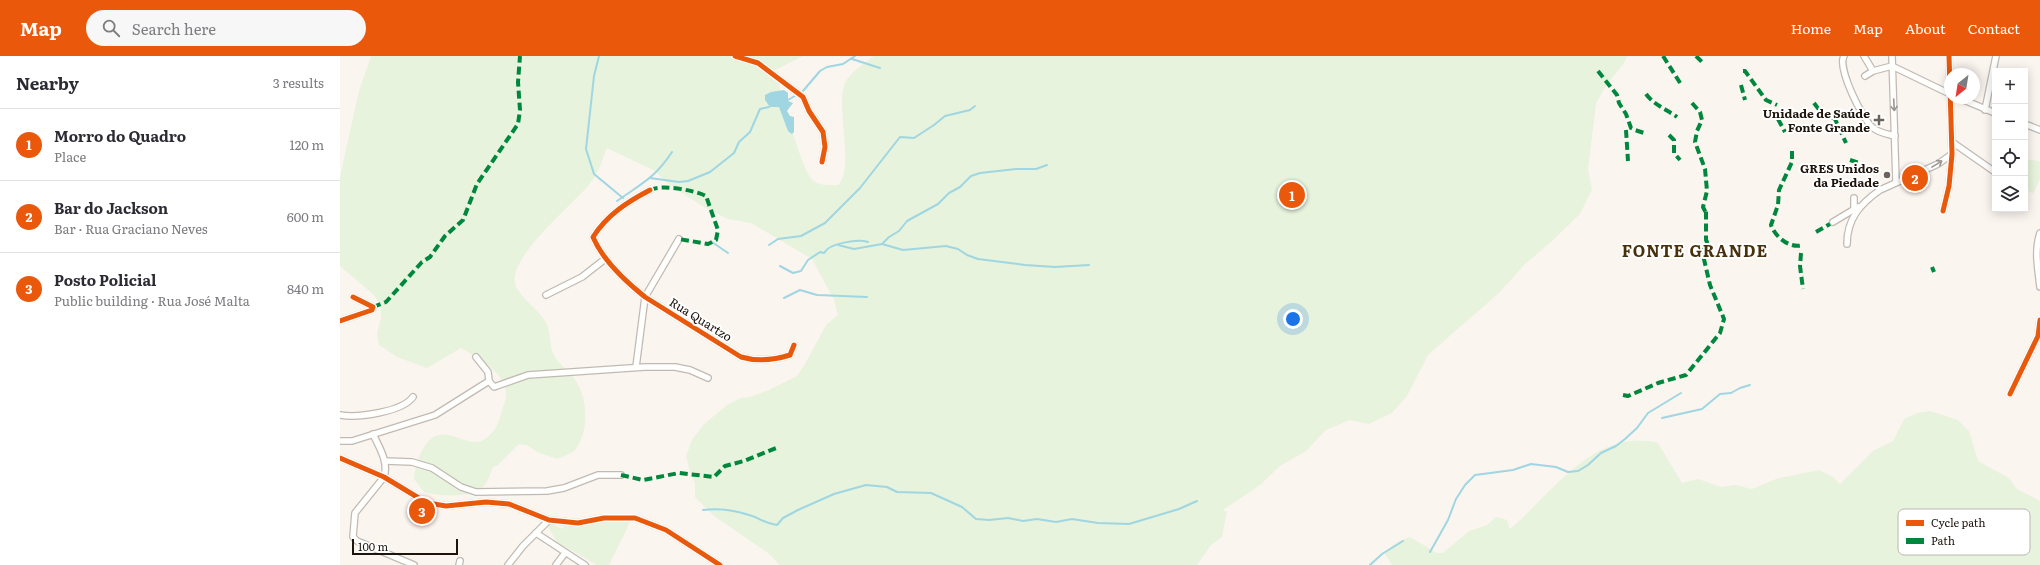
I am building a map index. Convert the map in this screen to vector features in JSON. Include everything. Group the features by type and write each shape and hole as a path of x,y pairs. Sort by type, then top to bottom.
{"street":[{"path":"735,56 758,63 803,97 823,132 825,147 822,162"},
{"path":"1864,56 1873,71"},
{"path":"1892,56 1896,136 1896,182"},
{"path":"1949,56 1949,68"},
{"path":"1985,110 1996,56"},
{"path":"1844,57 1844,71 1868,122 1878,131 1896,136"},
{"path":"1865,76 1873,71 1892,66 1944,91"},
{"path":"1943,211 1949,186 1952,154 1950,104"},
{"path":"1972,104 1992,112"},
{"path":"2028,125 2040,130"},
{"path":"1952,142 1992,170"},
{"path":"1833,222 1856,208 1880,190 1938,164 1952,154"},
{"name":"Rua Quartzo","path":"650,190 629,201 614,212 593,237 597,248 605,259 645,297 742,357 750,360 778,359 790,355 794,345"},
{"path":"1847,244 1848,228 1856,208 1854,198"},
{"path":"2040,233 2035,253 2039,267 2040,287"},
{"path":"636,368 645,297 679,240"},
{"path":"546,295 582,277 605,259"},
{"path":"340,321 372,310 373,308 369,304 353,297"},
{"path":"2010,394 2038,336 2040,320"},
{"path":"476,357 488,372 489,381 494,387 528,375 636,368 675,367 690,370 708,378"},
{"path":"340,441 352,441 434,415 489,381"},
{"path":"340,414 355,416 367,415 405,405 412,397"},
{"path":"373,434 385,461 386,472 384,477 355,513 354,537 357,541 414,565"},
{"path":"340,458 384,477 422,500 434,504 446,506 486,502 509,504 548,520 578,523 604,518 635,518 666,530 720,565"},
{"path":"385,461 412,462 432,468 461,487 476,492 502,493 547,491 564,488 598,475 621,475"},
{"path":"508,565 548,520"},
{"path":"536,533 585,565"},
{"path":"556,565 565,553"}],"green space":[{"path":"371,56 803,56 775,70 803,163 809,174 817,183 838,185 843,177 845,166 842,109 844,86 846,81 853,73 874,56 1627,56 1624,63 1605,87 1596,104 1588,169 1592,190 1580,214 1551,242 1525,264 1500,292 1428,355 1407,396 1392,413 1369,424 1350,420 1326,430 1306,451 1280,466 1260,485 1223,510 1227,512 1222,537 1211,545 1197,565 780,565 768,553 714,516 695,497 695,484 686,456 692,440 703,425 727,405 741,398 750,397 769,390 797,376 826,325 838,315 834,300 812,259 751,223 728,219 707,209 667,183 655,171 607,148 592,181 531,246 516,272 515,283 517,288 524,298 542,316 548,329 555,357 573,377 580,389 585,406 585,425 580,442 574,451 557,459 537,452 527,445 519,444 497,466 493,467 486,483 479,490 473,493 452,496 424,492 414,479 419,457 424,446 432,438 439,435 452,436 472,442 479,442 485,439 491,434 497,425 505,403 506,391 504,384 495,371 481,360 461,348 427,368 397,357 379,345 377,333 381,319 381,307 374,295 340,266 340,177 359,91"},
{"path":"2028,159 2040,161 2040,179 2033,194 2028,190"},
{"path":"1930,411 1958,420 1969,431 1978,461 2009,478 2017,489 2040,501 2040,565 1392,565 1385,554 1396,543 1410,537 1437,553 1443,553 1469,531 1487,525 1496,517 1507,520 1510,529 1558,482 1594,454 1614,445 1635,441 1658,443 1682,483 1698,479 1721,487 1735,485 1752,489 1776,479 1819,470 1833,477 1840,484 1873,451 1893,441 1904,419 1917,413"},
{"path":"601,521 630,522 609,565 597,565 557,542 548,527 551,524 563,529 564,525 580,526"}],"water":[{"path":"784,90 788,93 788,101 793,103 787,111 790,116 794,117 794,132 792,134 788,131 779,107 770,107 765,100 765,95 771,92"}],"waterway":[{"path":"599,56 594,76 586,149 594,174 623,198"},
{"path":"788,100 803,91 820,71 827,67 843,64 855,56"},
{"path":"852,59 880,68"},
{"path":"769,245 778,239 801,236 825,223 860,188 900,137 914,138 945,116 970,110 975,106"},
{"path":"650,178 679,182 688,181 710,172 734,153 739,142 750,132 760,109 769,107"},
{"path":"617,201 640,185 660,168 672,152"},
{"path":"838,245 854,249 882,244 889,237 899,231 907,221 938,204 949,193 960,187 971,176 980,173 1016,169 1036,169 1047,165"},
{"path":"780,266 793,273 801,271 808,260 820,252 824,253 837,244 858,241 868,242"},
{"path":"712,242 728,253"},
{"path":"882,244 903,250 946,246 958,249 967,255 978,259 1025,265 1055,267 1089,265"},
{"path":"784,298 800,290 817,295 867,297"},
{"path":"1662,418 1702,409 1720,394 1731,393 1750,385"},
{"path":"1430,552 1448,520 1456,499 1465,485 1475,475 1513,470 1531,464 1556,467 1568,472 1578,471 1588,465 1601,453 1616,446 1625,439 1637,428 1648,413 1681,393"},
{"path":"703,510 721,509 738,512 777,525 783,518 798,510 834,494 866,485 887,487 897,492 931,493 962,507 976,519 989,520 1008,518 1023,521 1037,519 1056,522 1072,519 1098,523 1129,524 1179,509 1197,501"},
{"path":"1370,565 1382,554 1403,541"}],"marked path":[{"path":"373,307 386,302 422,262 430,257 445,236 463,220 477,184 518,124 520,110 518,82 520,56"},
{"path":"1663,56 1682,86"},
{"path":"1696,56 1702,62"},
{"path":"1598,71 1617,95 1619,103 1626,114 1631,128 1647,134"},
{"path":"1743,71 1745,71 1766,100 1777,105"},
{"path":"1741,85 1745,100"},
{"path":"1646,94 1656,104 1677,117"},
{"path":"1692,103 1700,112 1702,120 1697,131 1695,142 1705,169 1707,191 1703,207 1706,213"},
{"path":"1814,103 1820,111 1835,119 1846,143"},
{"path":"1778,119 1785,132"},
{"path":"1626,130 1628,161"},
{"path":"1669,135 1674,140 1674,153 1680,160"},
{"path":"1792,151 1792,162 1779,190 1778,205 1771,225 1779,238 1788,244 1798,246 1803,245"},
{"path":"1850,160 1860,163"},
{"path":"650,190 655,188 678,188 706,196 718,230 716,240 708,244 679,239"},
{"path":"1623,395 1628,396 1658,383 1686,375 1720,333 1724,319 1710,285 1703,255 1704,246 1707,242 1706,210"},
{"path":"1816,232 1830,224"},
{"path":"1801,253 1800,266 1803,289"},
{"path":"1932,267 1934,272"},
{"path":"621,475 643,480 679,473 714,477 725,466 744,461 776,448"}],"cycle path":[{"path":"735,56 758,63 803,97 809,111 823,132 825,147 822,162"},
{"path":"1943,211 1949,186 1952,154 1949,56"},
{"path":"650,190 633,199 618,210 605,222 593,237 597,246 615,270 645,297 741,357 760,360 778,358 790,355 794,345"},
{"path":"340,321 372,310 373,307 353,297"},
{"path":"2010,394 2038,336 2040,320"},
{"path":"340,458 384,477 422,500 434,504 446,506 486,502 509,504 549,520 578,523 604,518 635,518 666,530 720,565"}],"place":[{"name":"Unidade de Saúde Fonte Grande","path":"1879,120"},
{"name":"GRES Unidos da Piedade","path":"1887,175"},
{"name":"Bar do Jackson","path":"1915,178"},
{"name":"Morro do Quadro","path":"1292,195"},
{"name":"Posto Policial","path":"422,511"}],"district":[{"name":"FONTE GRANDE","path":"1695,250"}]}
